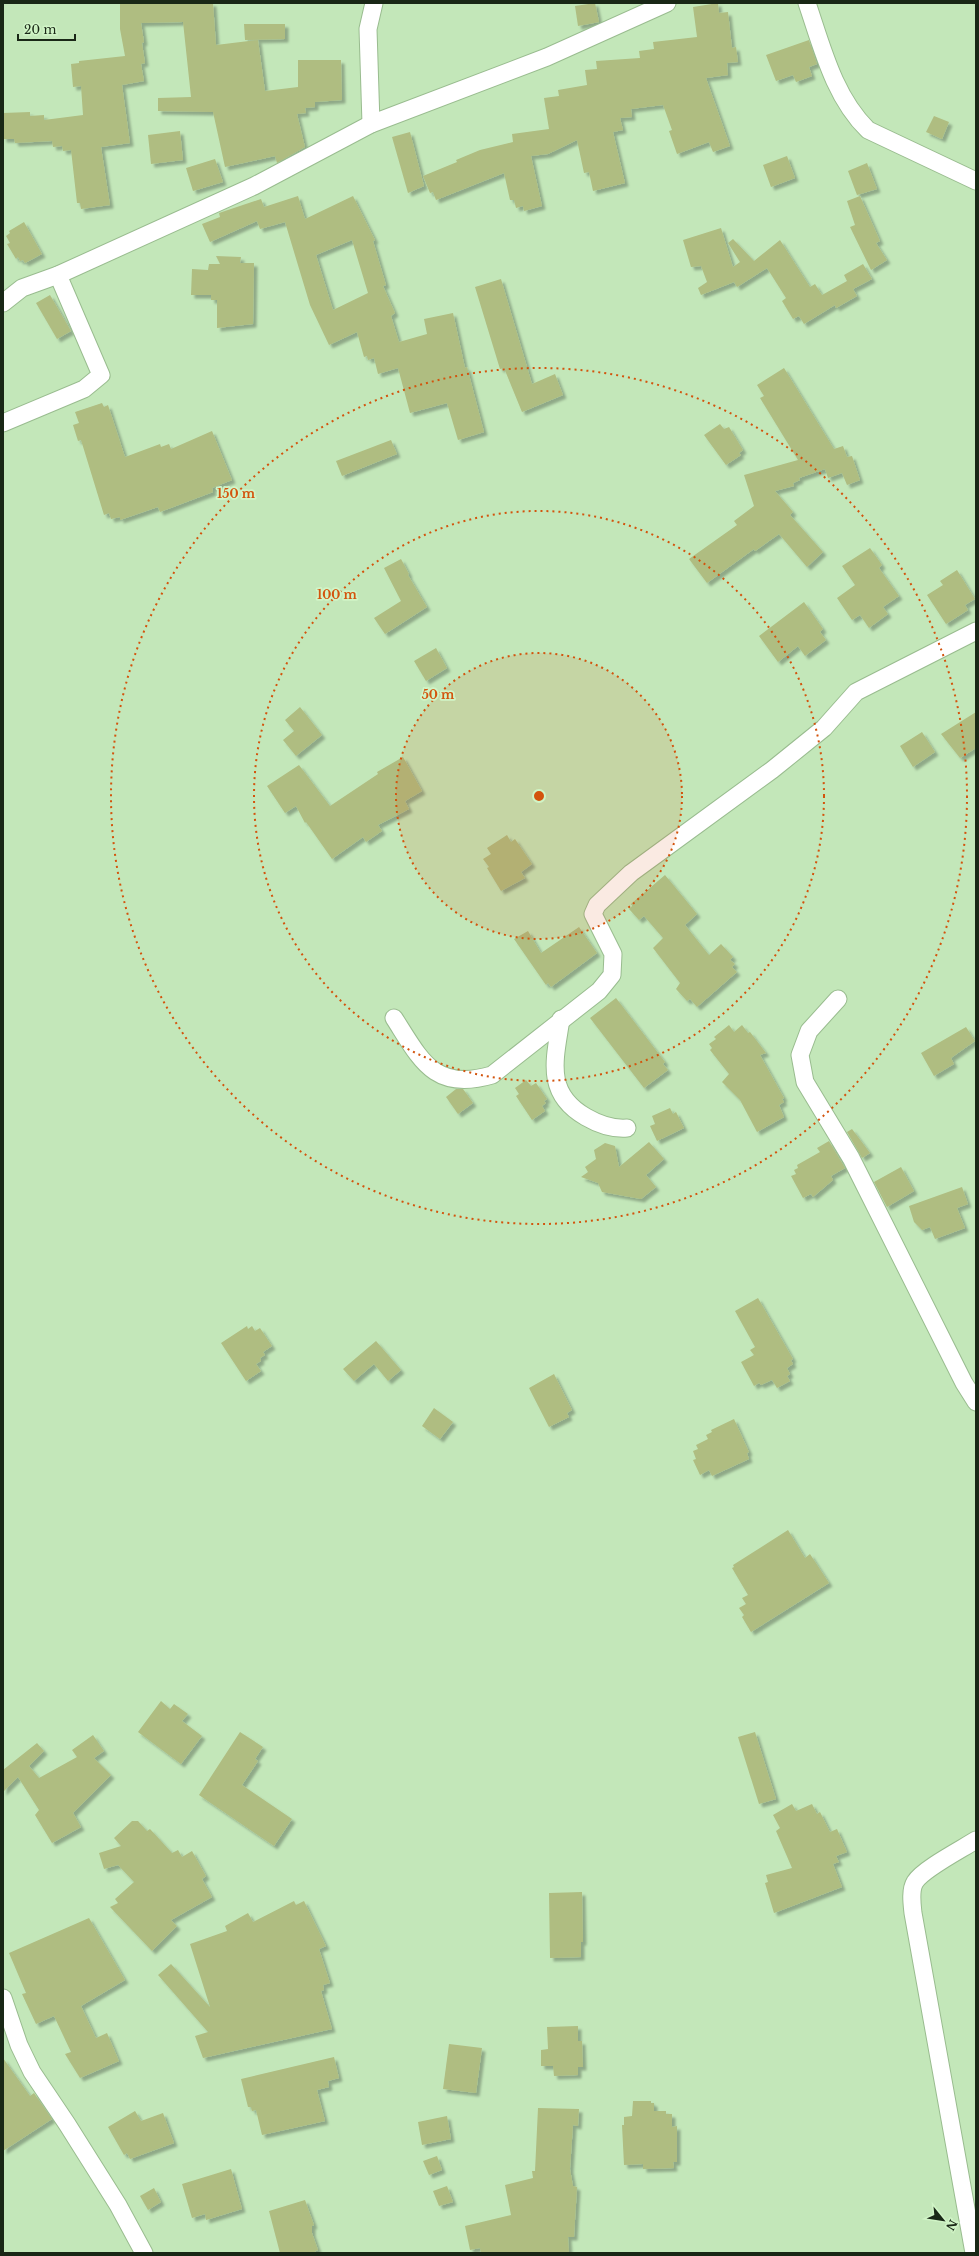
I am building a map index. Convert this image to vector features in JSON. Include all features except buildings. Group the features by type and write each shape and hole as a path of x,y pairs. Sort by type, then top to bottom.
{"street":[{"path":"372,124 368,29 374,3"},
{"path":"3,303 22,288 58,275 254,186 372,124 547,58 667,3"},
{"path":"807,3 829,69 855,118 868,130 976,181"},
{"path":"3,423 84,389 101,375 58,275"},
{"path":"394,1018 420,1058 433,1072 454,1079 473,1080 492,1075 561,1019 599,991 612,975 613,954 593,914 597,905 631,873 772,770 824,728 856,692 976,631"},
{"path":"838,999 808,1031 800,1055 805,1082 850,1158 964,1383 976,1402"},
{"path":"561,1019 554,1067 557,1087 571,1108 609,1126 627,1128"},
{"path":"974,2253 913,1913 912,1895 914,1882 926,1871 976,1840"},
{"path":"3,1998 19,2045 32,2072 114,2198 144,2253"}]}
